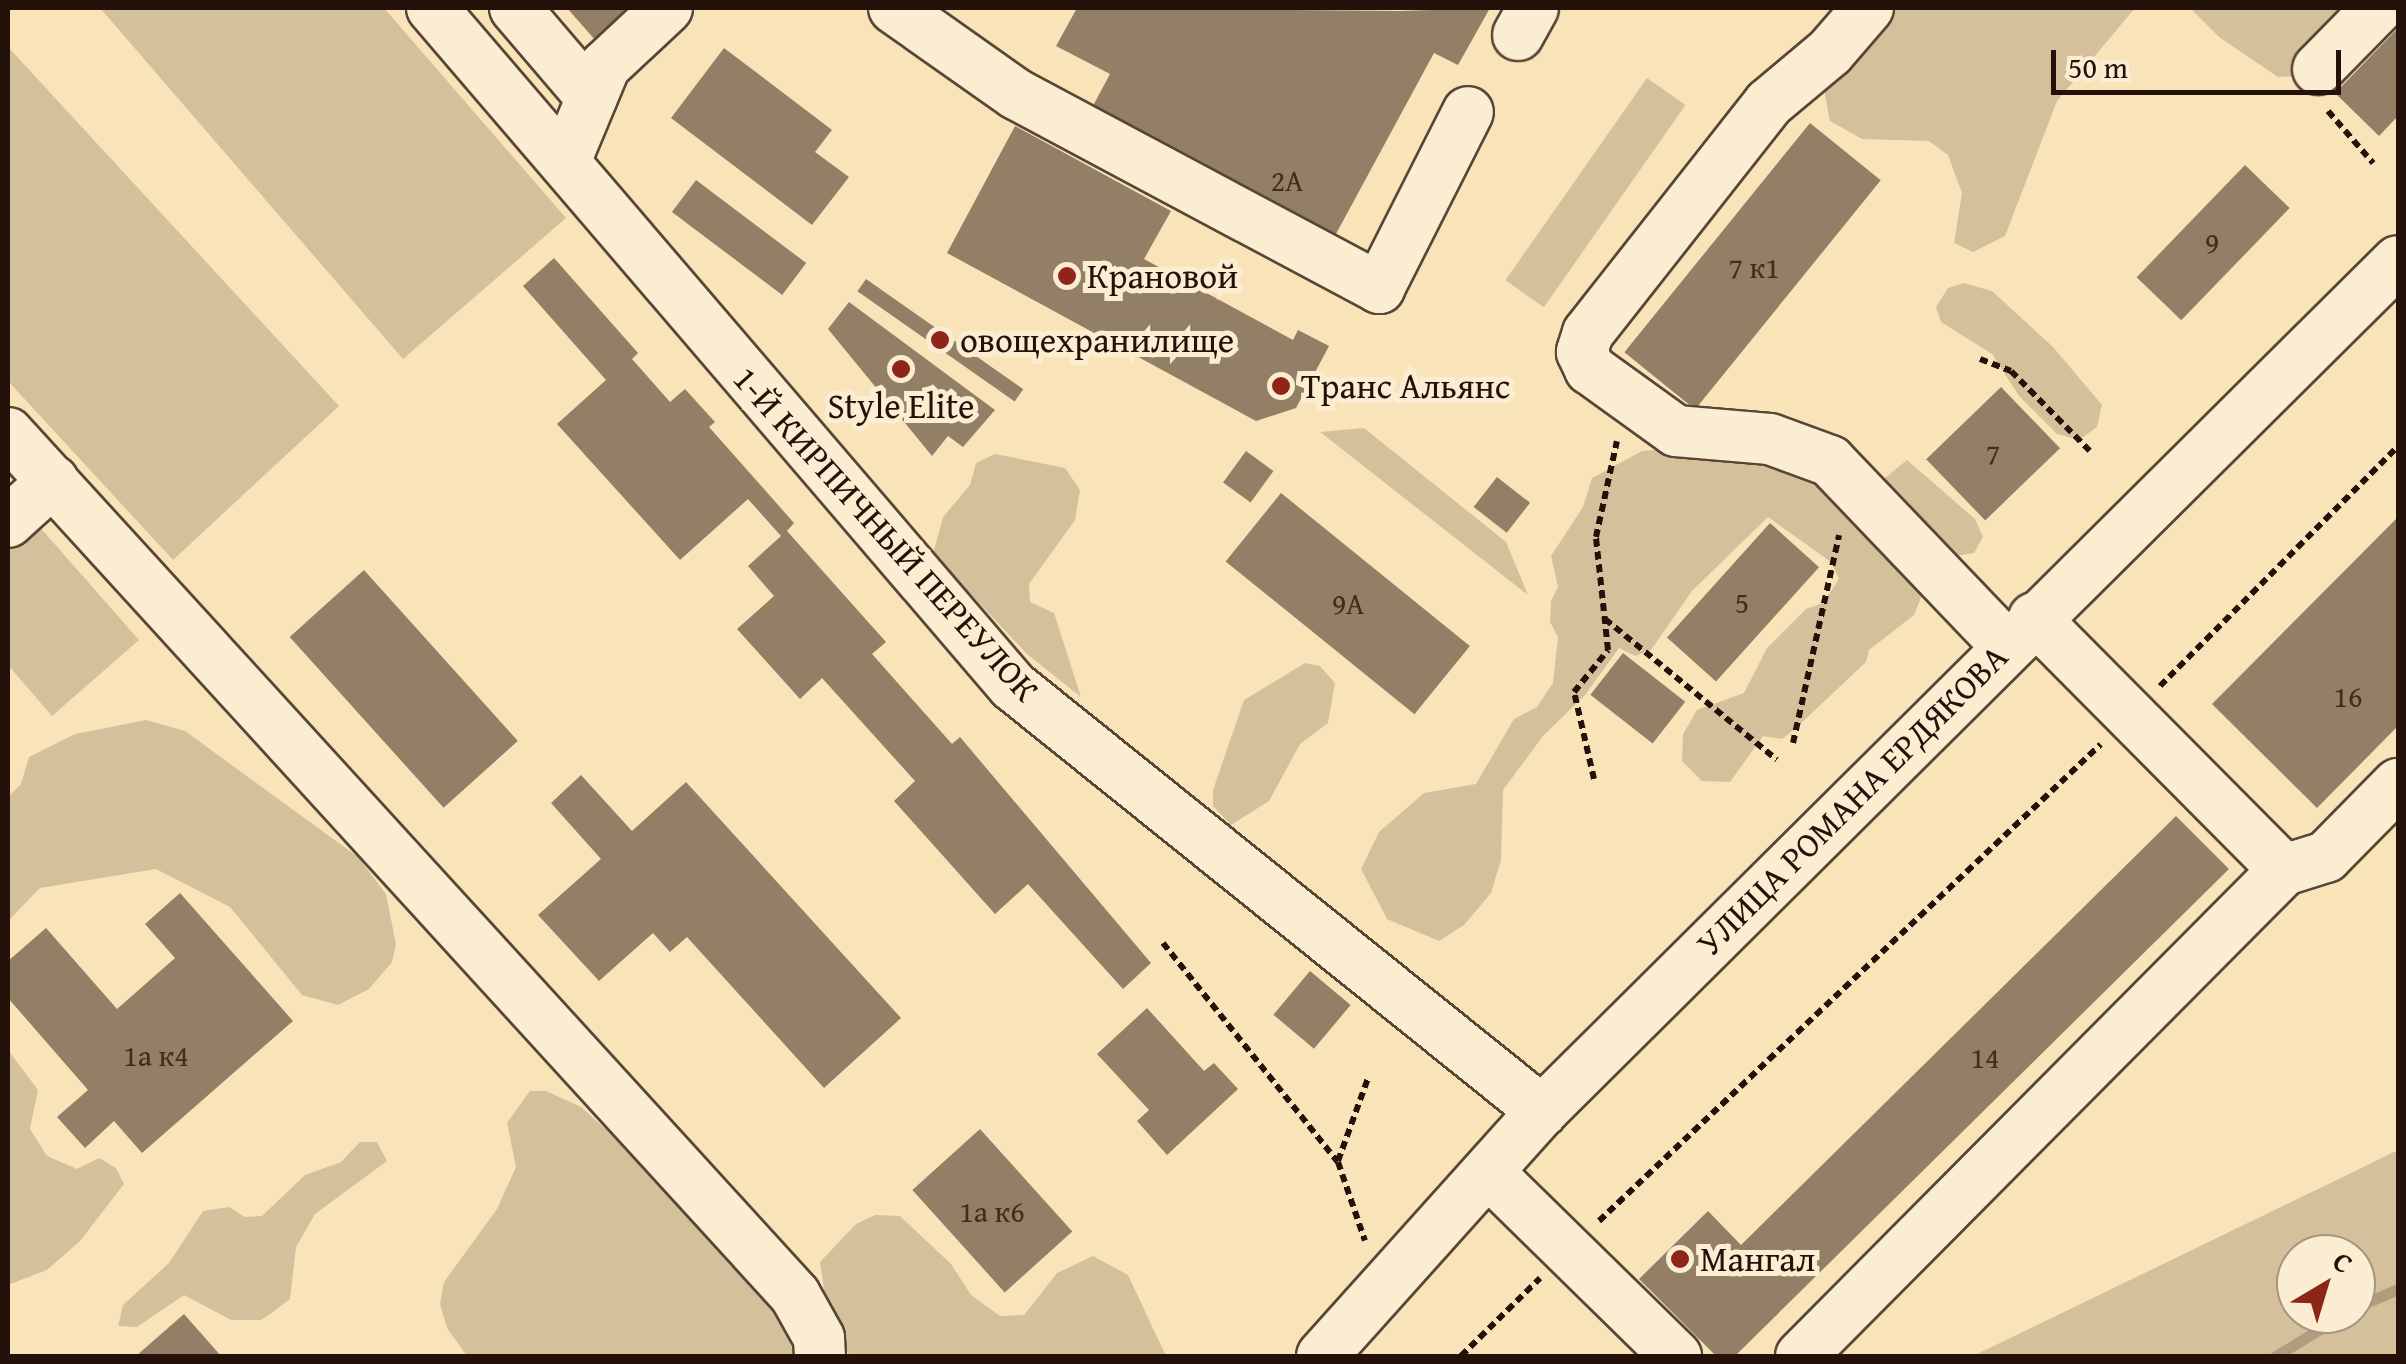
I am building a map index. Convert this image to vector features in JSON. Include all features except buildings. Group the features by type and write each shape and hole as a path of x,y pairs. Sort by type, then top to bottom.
{"street":[{"name":"1-Й КИРПИЧНЫЙ ПЕРЕУЛОК","path":"432,8 1013,686 1542,1111"},
{"path":"515,8 592,98"},
{"path":"565,162 605,66 667,8"},
{"path":"894,8 1016,94 1379,288 1468,112"},
{"path":"1868,8 1830,52 1769,103 1588,333 1582,352 1590,369 1676,432 1770,439 1809,450 1858,486 2020,632 2128,718 2284,870"},
{"path":"2318,70 2378,8"},
{"name":"УЛИЦА РОМАНА ЕРДЯКОВА","path":"1322,1356 1542,1111 2020,632 2398,261"},
{"path":"8,432 796,1296 819,1338 820,1356"},
{"path":"8,522 53,481"},
{"path":"1801,1356 2284,870 2326,857 2398,784"},
{"path":"1489,1173 1676,1356"}],"path":[{"path":"2318,70 2317,99 2373,162"},
{"path":"1980,359 2011,371 2090,452"},
{"path":"1594,779 1574,692 1608,650 1596,537 1618,438"},
{"path":"1461,1356 2128,718 2398,446"},
{"path":"1793,743 1834,550 1858,486"},
{"path":"1604,618 1776,760"},
{"path":"1163,943 1338,1162 1366,1242"},
{"path":"1338,1162 1368,1078"}],"shaded area":[{"path":"100,8 384,8 566,218 403,359"},
{"path":"1888,8 2135,8 2057,101 2005,236 1973,252 1954,243 1962,193 1948,155 1929,141 1862,139 1830,121 1824,90"},
{"path":"2190,8 2339,8 2299,76 2278,77 2219,37"},
{"path":"8,47 339,406 173,560 8,381"},
{"path":"1647,78 1686,105 1544,307 1505,280"},
{"path":"1964,283 1992,291 2053,347 2102,405 2097,427 2079,440 2057,434 2019,396 1992,354 1941,322 1936,307 1948,288"},
{"path":"1364,428 1506,542 1528,595 1320,432"},
{"path":"1727,445 1811,476 1930,575 1914,615 1869,650 1866,662 1796,728 1782,739 1763,736 1730,782 1702,781 1682,761 1683,734 1697,710 1744,693 1767,648 1806,609 1823,603 1839,579 1831,562 1768,517 1692,591 1651,650 1635,656 1619,648 1585,695 1543,736 1503,790 1501,860 1491,893 1464,925 1439,941 1387,919 1361,869 1379,832 1424,793 1476,784 1514,719 1537,707 1553,683 1558,637 1550,622 1551,601 1558,587 1551,556 1583,507 1592,478 1642,451"},
{"path":"995,454 1065,468 1080,490 1075,520 1029,584 1030,602 1054,613 1081,697 1027,654 933,554 943,517 970,485 976,463"},
{"path":"1907,460 1975,519 1983,537 1974,553 1955,556 1897,505 1885,478"},
{"path":"8,491 139,640 52,716 8,665"},
{"path":"1305,663 1320,666 1335,683 1328,723 1300,744 1269,801 1231,825 1213,806 1213,790 1244,700"},
{"path":"146,720 185,731 358,857 386,894 396,944 392,962 369,989 338,1005 302,995 230,907 156,869 40,888 8,921 8,797 21,784 29,757 75,734"},
{"path":"8,1050 38,1090 30,1129 47,1156 77,1169 99,1158 116,1168 124,1184 80,1241 47,1270 8,1285"},
{"path":"530,1091 546,1091 581,1107 663,1180 765,1290 796,1356 467,1356 447,1328 440,1304 444,1282 497,1209 516,1167 507,1123"},
{"path":"360,1142 377,1142 387,1161 315,1214 296,1247 290,1299 273,1312 261,1320 231,1320 184,1295 137,1327 118,1326 123,1305 169,1263 203,1211 229,1207 245,1217 262,1216 305,1175 341,1162"},
{"path":"2398,1150 2398,1356 1973,1356"},
{"path":"875,1215 900,1216 951,1264 971,1295 1000,1316 1024,1315 1057,1273 1093,1256 1128,1275 1166,1356 850,1356 829,1324 820,1262 856,1224"}],"waterway":[{"path":"2376,1298 2398,1289"},
{"path":"2276,1356 2312,1334"}],"place":[{"name":"Крановой","path":"1067,276"},
{"name":"овощехранилище","path":"940,340"},
{"name":"Style Elite","path":"901,369"},
{"name":"Транс Альянс","path":"1281,386"},
{"name":"Мангал","path":"1680,1259"}]}
